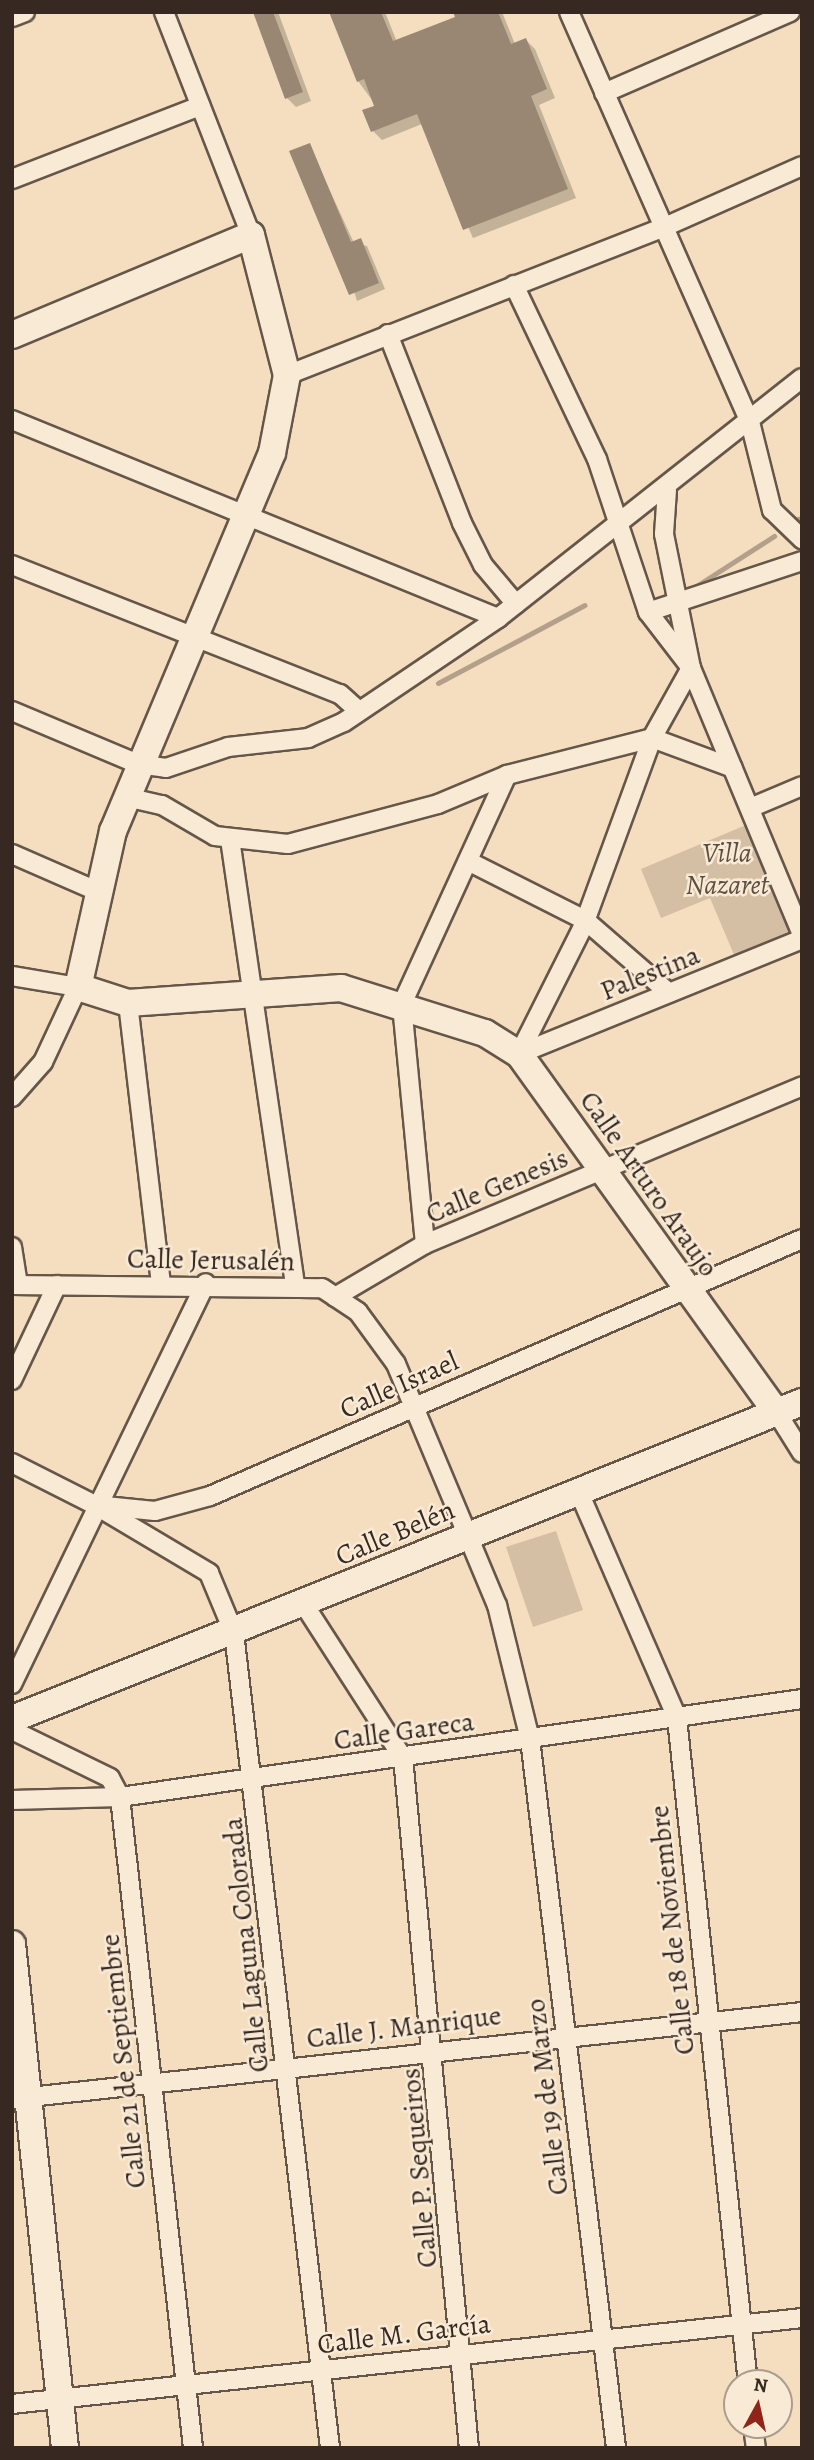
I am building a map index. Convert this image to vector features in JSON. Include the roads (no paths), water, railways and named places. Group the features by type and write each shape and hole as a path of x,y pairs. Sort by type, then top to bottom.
{"street":[{"path":"12,17 25,12"},
{"path":"12,1097 43,1062 78,987 99,892 126,797 272,453 287,375 251,235 164,12"},
{"path":"569,12 660,229 750,422 772,510 802,540"},
{"path":"604,93 790,12"},
{"path":"12,179 200,106"},
{"path":"287,375 660,229 802,166"},
{"path":"12,335 251,235"},
{"path":"514,285 597,459 648,612 691,668"},
{"path":"388,334 462,523 483,565 516,604"},
{"path":"12,711 138,764 166,768 228,747 308,738 359,711 498,618 667,490 802,378"},
{"path":"12,420 498,618"},
{"path":"667,490 664,534 691,668 802,937"},
{"path":"648,612 678,606 802,561"},
{"path":"12,565 340,694 359,711"},
{"path":"519,1054 585,920 652,738 691,668"},
{"path":"126,797 162,806 230,839 288,844 438,804 507,775 652,738 733,768"},
{"path":"425,1244 402,1004 507,775"},
{"path":"750,808 802,786"},
{"path":"230,839 295,1286"},
{"path":"12,854 99,892"},
{"path":"468,861 585,920 669,993"},
{"name":"Palestina","path":"519,1054 802,937"},
{"path":"12,976 78,987 128,1003 161,1284"},
{"name":"Calle Arturo Araujo","path":"128,1003 251,997 341,988 402,1004 485,1033 519,1054 605,1169 681,1289 777,1413 802,1453"},
{"name":"Calle Genesis","path":"335,1297 425,1244 802,1086"},
{"name":"Calle Israel","path":"12,1464 95,1505 155,1511 210,1496 681,1289 802,1239"},
{"path":"12,1247 15,1285"},
{"path":"12,1684 95,1505 206,1283"},
{"name":"Calle Jerusalén","path":"15,1285 206,1283 322,1288 358,1312 396,1364 497,1605 530,1739"},
{"path":"12,1380 57,1285"},
{"name":"Calle Belén","path":"12,1719 304,1606 579,1490 802,1402"},
{"name":"Calle 18 de Noviembre","path":"579,1490 677,1718 706,2021 747,2369"},
{"name":"Calle Laguna Colorada","path":"95,1505 209,1573 234,1633 254,1779 330,2448"},
{"path":"304,1606 403,1758"},
{"name":"Calle Gareca","path":"12,1800 120,1797 802,1699"},
{"path":"12,1730 110,1778 120,1797"},
{"name":"Calle 19 de Marzo","path":"530,1739 616,2448"},
{"name":"Calle P. Sequeiros","path":"403,1758 435,2050 469,2448"},
{"name":"Calle 21 de Septiembre","path":"120,1797 193,2448"},
{"path":"12,1944 21,2098 61,2399 65,2448"},
{"name":"Calle J. Manrique","path":"21,2098 566,2035 802,2011"},
{"name":"Calle M. García","path":"12,2404 461,2353 802,2318"}],"waterway":[{"path":"789,521 802,518"},
{"path":"690,590 774,536"},
{"path":"438,683 585,605"}],"park label":[{"name":"Villa Nazaret","path":"727,869"}]}
